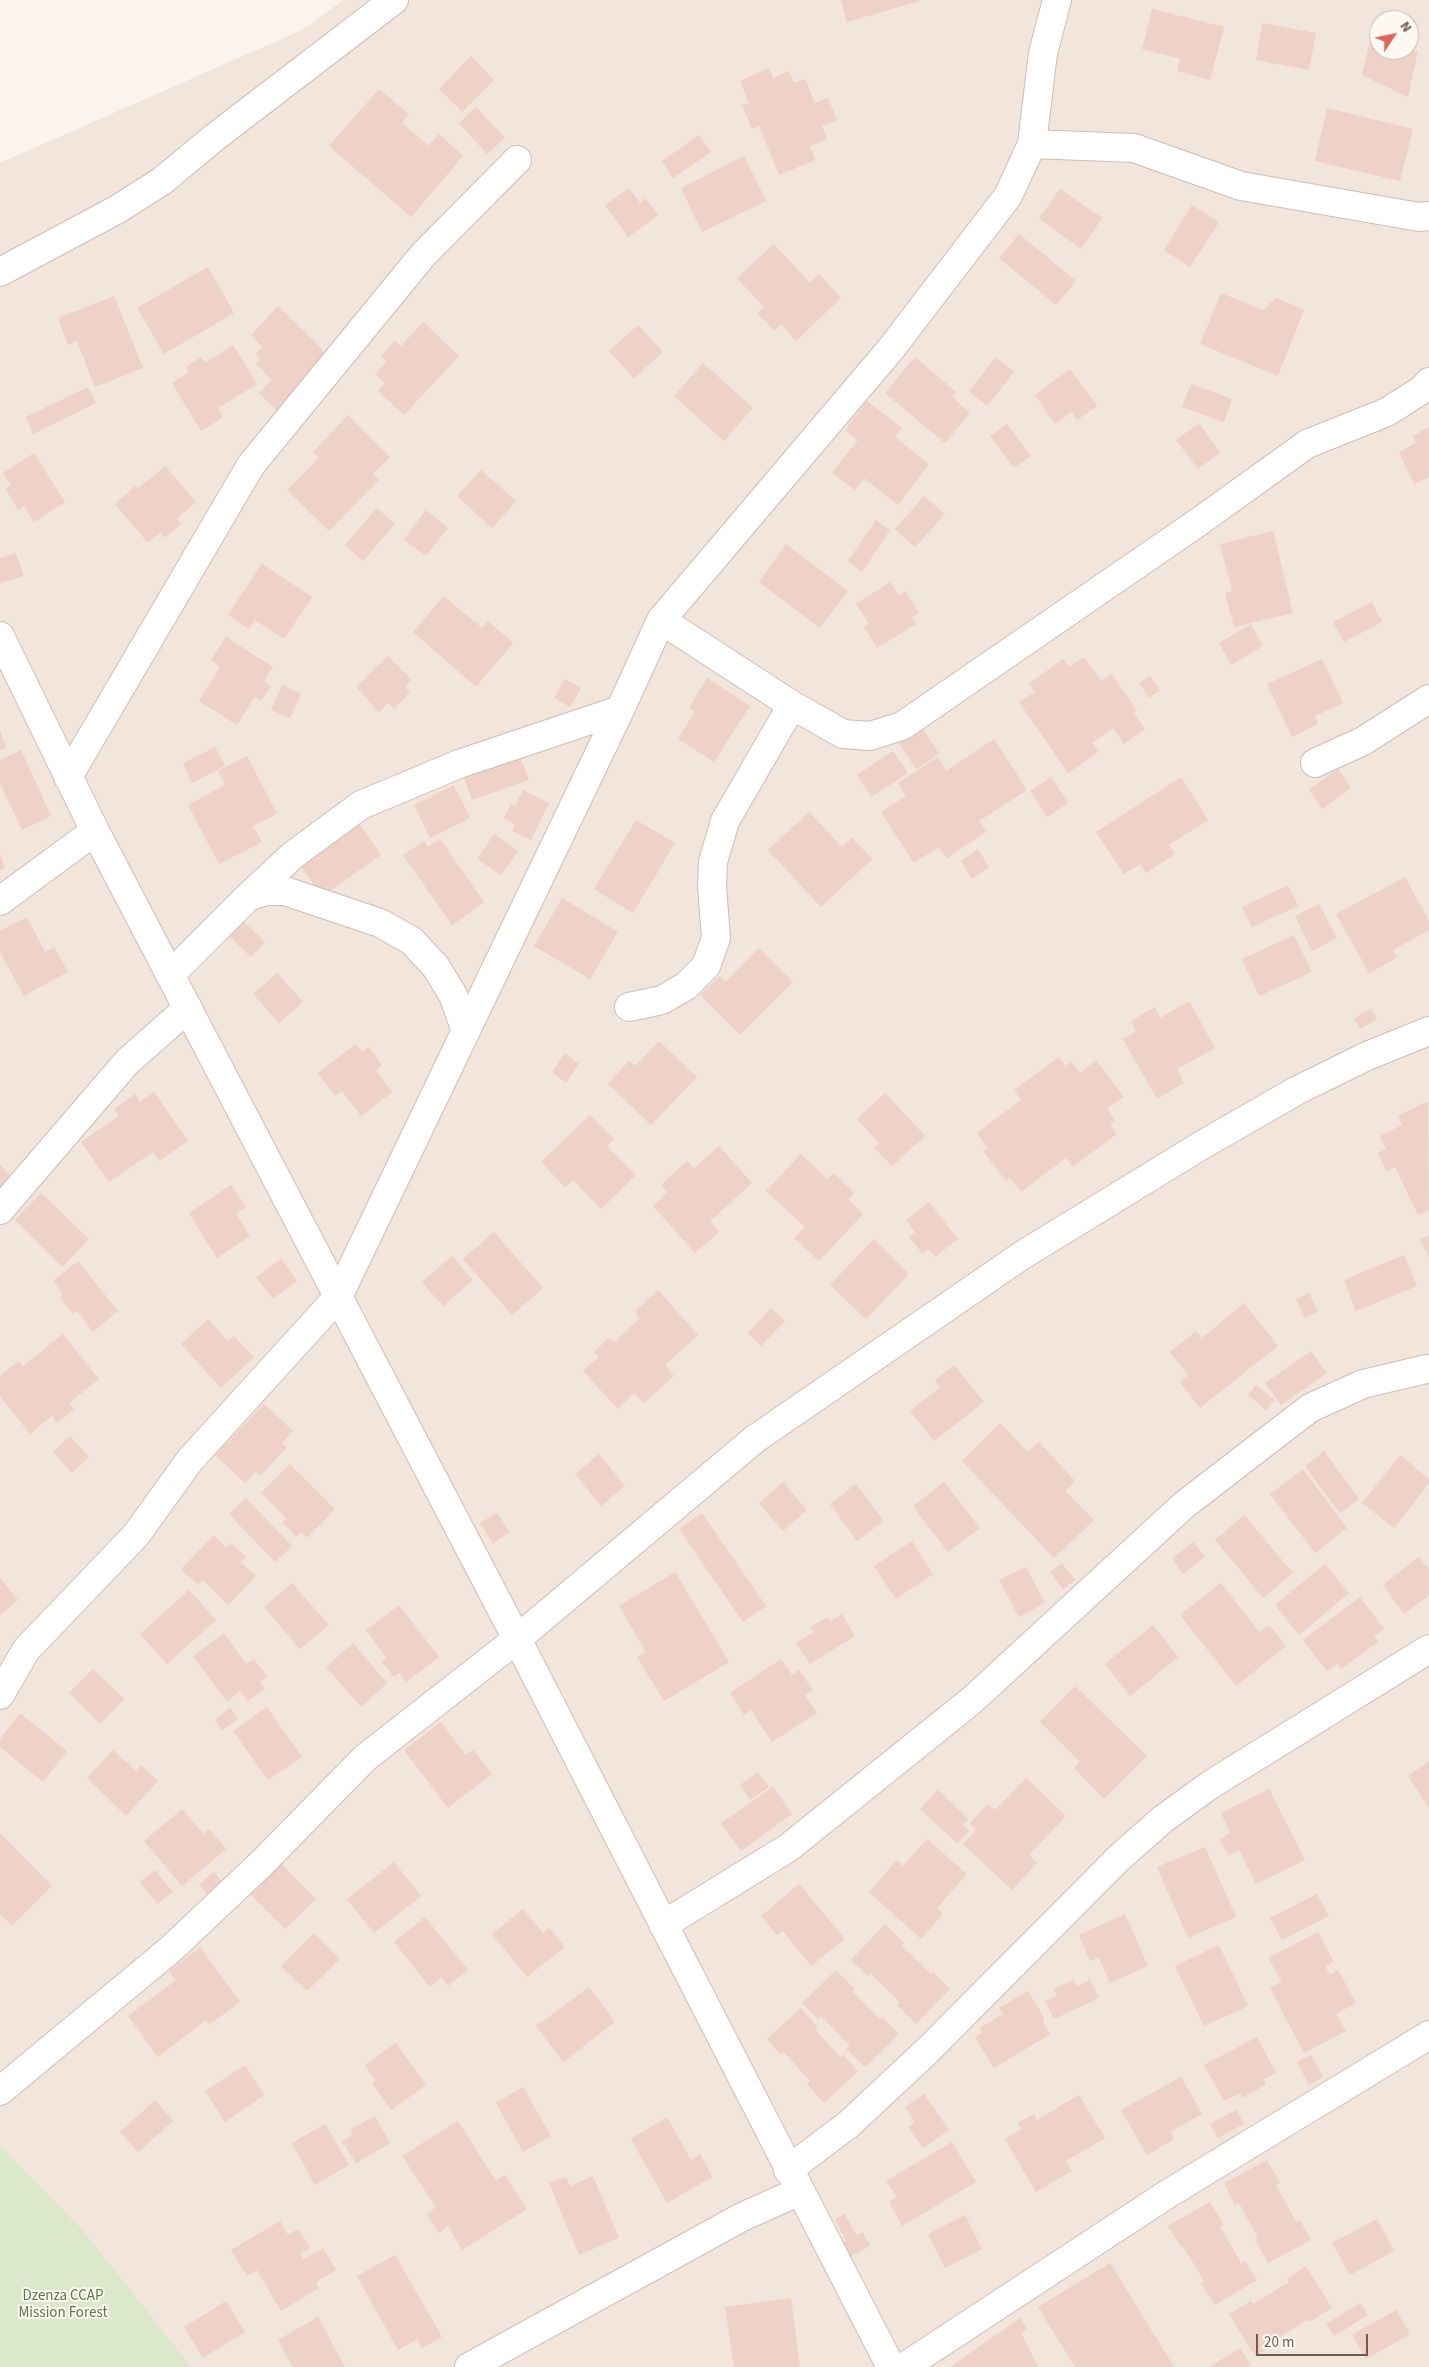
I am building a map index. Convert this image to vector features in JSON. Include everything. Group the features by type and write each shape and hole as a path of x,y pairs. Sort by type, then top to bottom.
{"street":[{"path":"0,272 118,209 162,180 223,130 394,0"},
{"path":"0,1695 26,1650 136,1535 190,1460 338,1297 620,710 661,620 890,350 1008,196 1032,144 1043,53 1057,0"},
{"path":"1032,144 1134,148 1241,186 1419,217 1429,216"},
{"path":"68,777 250,464 423,255 517,160"},
{"path":"661,620 792,705 843,734 870,736 902,726 1200,521 1308,444 1387,412 1423,389 1429,382"},
{"path":"0,636 95,831 517,1639 891,2367"},
{"path":"1315,763 1363,741 1429,699"},
{"path":"629,1007 662,1000 686,986 706,966 716,938 712,888 713,862 725,821 792,705"},
{"path":"170,975 293,855 361,805 460,764 620,710"},
{"path":"0,901 95,831"},
{"path":"248,897 266,891 285,891 380,923 412,940 436,967 453,995 466,1031"},
{"path":"0,1210 127,1062 188,1008"},
{"path":"0,2091 171,1949 263,1862 365,1758 517,1639 755,1440 1021,1256 1296,1091 1367,1056 1429,1032"},
{"path":"663,1925 788,1848 971,1701 1184,1505 1310,1408 1363,1384 1426,1369"},
{"path":"469,2367 742,2217 794,2180 849,2124 927,2051 1120,1857 1163,1819 1210,1785 1429,1649"},
{"path":"904,2367 1166,2195 1429,2034"}],"shaded area":[{"path":"344,0 1429,0 1429,2367 0,2367 0,163 302,30"}],"green space":[{"name":"Dzenza CCAP Mission Forest","path":"0,2145 84,2232 191,2367 0,2367"}],"building":[{"path":"841,0 919,0 920,1 847,22"},
{"path":"1152,9 1224,27 1210,80 1177,71 1180,59 1142,49"},
{"path":"1262,23 1316,33 1309,70 1256,60"},
{"path":"1369,45 1369,60 1416,60 1408,97 1362,75"},
{"path":"471,56 494,80 462,112 439,89"},
{"path":"769,68 773,78 789,71 794,83 805,79 815,103 828,98 837,120 822,126 827,139 810,146 815,160 779,175 759,126 752,129 742,105 749,103 740,81"},
{"path":"379,89 409,114 402,123 429,146 439,134 463,156 411,217 329,146"},
{"path":"476,107 505,138 487,154 459,123"},
{"path":"1327,108 1413,129 1400,181 1315,161"},
{"path":"699,135 711,152 673,178 662,161"},
{"path":"744,156 766,201 702,232 681,188"},
{"path":"629,188 640,203 645,198 658,215 628,237 605,205"},
{"path":"1060,189 1102,218 1081,249 1039,218"},
{"path":"1192,205 1219,222 1190,267 1164,250"},
{"path":"1019,234 1076,281 1056,305 999,258"},
{"path":"774,244 810,283 819,274 841,298 796,341 781,324 775,331 757,313 764,307 737,278"},
{"path":"208,267 234,313 164,354 137,308"},
{"path":"1221,293 1263,310 1276,298 1304,310 1278,376 1200,344"},
{"path":"114,296 143,368 95,387 77,341 68,345 58,318"},
{"path":"278,306 327,354 295,387 299,390 278,412 259,393 272,380 256,364 261,359 256,354 262,347 251,335"},
{"path":"423,322 459,356 404,415 378,391 385,383 375,374 387,361 381,356 395,341 401,346"},
{"path":"638,325 663,352 634,378 609,351"},
{"path":"233,345 257,384 218,408 223,417 201,431 172,383 189,372 186,367 201,357 205,363"},
{"path":"915,357 956,392 952,397 970,413 945,443 885,393"},
{"path":"996,357 1014,372 987,406 969,391"},
{"path":"703,363 753,408 724,441 674,396"},
{"path":"1070,369 1097,406 1077,420 1072,412 1055,424 1035,395"},
{"path":"1191,384 1232,399 1224,422 1182,407"},
{"path":"88,387 96,403 33,434 26,417"},
{"path":"867,401 902,428 895,437 929,464 898,505 864,478 855,490 832,473 858,440 845,430"},
{"path":"348,415 390,457 373,474 379,480 329,531 287,490 319,458 313,452"},
{"path":"1199,423 1220,453 1198,469 1176,440"},
{"path":"1007,424 1031,456 1014,468 990,436"},
{"path":"1429,427 1429,477 1414,484 1399,452 1416,443 1413,436"},
{"path":"34,453 65,502 34,522 24,506 18,510 5,488 11,485 3,473"},
{"path":"165,466 196,502 177,518 181,524 165,538 160,532 148,543 115,504 135,486 138,489"},
{"path":"481,470 516,501 492,528 457,496"},
{"path":"924,496 945,514 915,547 895,529"},
{"path":"377,508 395,524 363,561 345,545"},
{"path":"426,510 448,528 426,556 404,539"},
{"path":"876,520 890,530 862,572 848,561"},
{"path":"1273,531 1293,613 1234,627 1225,593 1232,591 1220,544"},
{"path":"786,544 848,591 820,628 759,582"},
{"path":"16,553 24,576 0,583 0,558"},
{"path":"262,564 312,597 284,639 255,620 249,629 228,615"},
{"path":"890,582 899,596 905,591 919,613 912,617 916,624 877,648 864,627 869,624 856,604"},
{"path":"444,596 482,628 488,621 513,643 476,687 413,632"},
{"path":"1372,602 1382,622 1344,642 1333,622"},
{"path":"1251,624 1263,646 1231,665 1219,643"},
{"path":"226,637 273,667 264,681 271,686 261,701 255,696 237,725 199,701 220,667 211,660"},
{"path":"388,656 412,680 405,687 410,693 394,709 388,703 379,712 356,687"},
{"path":"1084,657 1101,681 1112,674 1137,711 1134,713 1145,729 1124,744 1113,728 1092,743 1098,752 1068,773 1019,702 1035,692 1029,684 1063,659 1069,667"},
{"path":"1322,659 1343,703 1315,716 1318,724 1292,737 1267,684"},
{"path":"1150,676 1160,690 1149,698 1139,683"},
{"path":"707,678 750,706 714,762 678,739 695,711 689,708"},
{"path":"565,679 581,688 570,707 554,698"},
{"path":"282,685 301,694 290,718 271,710"},
{"path":"923,729 939,754 916,769 899,743"},
{"path":"0,730 6,748 0,750"},
{"path":"994,739 1027,790 979,821 986,832 947,858 939,847 914,863 881,812 906,796 898,783 938,757 946,771"},
{"path":"215,747 225,766 192,783 183,763"},
{"path":"21,750 51,816 22,830 0,783 0,760"},
{"path":"893,751 908,773 871,797 857,775"},
{"path":"519,754 529,780 472,800 463,775"},
{"path":"247,756 277,814 253,826 262,842 219,864 188,805 225,785 218,771"},
{"path":"1338,769 1351,788 1322,809 1309,790"},
{"path":"1051,777 1068,803 1047,817 1030,791"},
{"path":"1181,777 1208,820 1169,845 1175,854 1146,873 1140,864 1124,874 1096,832"},
{"path":"454,785 470,818 430,838 414,805"},
{"path":"523,790 549,803 531,840 512,831 515,824 504,818 511,803 515,806"},
{"path":"809,812 842,847 852,838 872,859 821,907 768,850"},
{"path":"636,820 675,843 633,913 594,889"},
{"path":"359,823 381,855 323,896 300,866"},
{"path":"494,834 518,851 501,875 477,859"},
{"path":"440,839 484,902 452,925 403,855 424,841 428,847"},
{"path":"978,849 989,867 972,879 961,861"},
{"path":"0,853 5,868 0,870"},
{"path":"1405,877 1429,921 1429,930 1393,950 1397,958 1369,973 1336,914"},
{"path":"1288,885 1298,906 1252,927 1242,907"},
{"path":"562,898 618,932 590,979 534,946"},
{"path":"1319,904 1337,938 1312,951 1295,916"},
{"path":"27,917 45,952 54,947 68,972 24,996 0,952 0,931"},
{"path":"239,917 265,942 251,957 225,932"},
{"path":"1294,935 1312,972 1259,996 1242,959"},
{"path":"759,948 793,982 740,1035 700,995 720,976 726,981"},
{"path":"277,973 303,1002 279,1023 253,994"},
{"path":"1189,1001 1215,1048 1177,1069 1184,1083 1157,1099 1123,1039 1136,1031 1131,1021 1155,1007 1160,1018"},
{"path":"1371,1009 1377,1019 1360,1029 1354,1018"},
{"path":"659,1041 697,1077 651,1125 608,1084 629,1061 635,1066"},
{"path":"356,1044 362,1052 369,1047 382,1065 376,1070 392,1092 361,1116 342,1091 335,1096 318,1073"},
{"path":"565,1053 579,1064 566,1083 552,1072"},
{"path":"1059,1057 1066,1066 1072,1062 1080,1073 1096,1060 1124,1097 1107,1109 1115,1120 1110,1125 1117,1134 1073,1167 1066,1158 1021,1192 1010,1178 1006,1181 983,1151 987,1148 977,1133 1021,1100 1014,1090"},
{"path":"154,1092 188,1141 159,1161 153,1152 109,1182 81,1142 119,1116 114,1109 135,1094 140,1102"},
{"path":"885,1093 925,1136 892,1166 874,1148 879,1143 857,1119"},
{"path":"1428,1101 1429,1210 1418,1215 1395,1167 1386,1171 1378,1153 1386,1149 1380,1136 1402,1125 1398,1116"},
{"path":"590,1115 614,1139 607,1146 636,1175 601,1209 573,1180 565,1187 541,1162"},
{"path":"719,1146 752,1183 710,1221 719,1232 695,1253 653,1206 668,1192 661,1185 687,1161 694,1168"},
{"path":"801,1154 827,1179 833,1173 854,1193 848,1199 863,1214 819,1261 794,1238 805,1227 766,1191"},
{"path":"0,1164 14,1181 0,1192"},
{"path":"231,1185 246,1207 236,1214 250,1236 217,1258 189,1213"},
{"path":"41,1193 89,1239 62,1267 15,1220"},
{"path":"929,1202 958,1239 935,1257 928,1249 922,1253 909,1237 915,1232 906,1220"},
{"path":"494,1232 543,1288 512,1315 463,1259"},
{"path":"1429,1235 1429,1257 1420,1240"},
{"path":"874,1239 909,1274 866,1319 830,1285"},
{"path":"1404,1255 1417,1286 1356,1311 1344,1280"},
{"path":"452,1256 473,1280 443,1306 422,1282"},
{"path":"281,1259 297,1281 273,1299 256,1277"},
{"path":"78,1261 118,1311 93,1332 77,1311 73,1314 60,1297 63,1294 53,1281"},
{"path":"658,1290 698,1335 665,1365 674,1376 644,1403 634,1393 618,1409 583,1371 599,1357 594,1352 609,1338 614,1342 640,1318 635,1312"},
{"path":"1309,1293 1318,1312 1305,1318 1296,1299"},
{"path":"1244,1303 1278,1346 1200,1408 1180,1382 1188,1375 1170,1352 1196,1331 1202,1338"},
{"path":"771,1308 785,1321 761,1346 748,1333"},
{"path":"208,1319 228,1341 234,1336 254,1357 221,1388 181,1344"},
{"path":"63,1334 99,1379 69,1403 74,1409 57,1423 52,1416 30,1434 0,1396 0,1376 19,1361 23,1366"},
{"path":"1311,1351 1327,1373 1281,1405 1265,1383"},
{"path":"954,1365 984,1402 934,1441 910,1411 940,1387 935,1380"},
{"path":"1256,1385 1275,1400 1266,1410 1248,1395"},
{"path":"264,1404 293,1431 282,1443 287,1447 260,1476 255,1472 245,1483 215,1455"},
{"path":"1000,1423 1028,1452 1039,1442 1075,1481 1065,1491 1094,1520 1054,1558 962,1461"},
{"path":"70,1436 89,1457 72,1473 53,1452"},
{"path":"1324,1451 1359,1499 1340,1513 1305,1466"},
{"path":"599,1454 625,1486 601,1506 575,1474"},
{"path":"1400,1455 1429,1479 1429,1483 1394,1528 1362,1503"},
{"path":"290,1464 335,1509 307,1538 301,1532 296,1536 282,1522 287,1519 261,1493"},
{"path":"1303,1469 1347,1528 1315,1553 1270,1494"},
{"path":"783,1482 807,1510 783,1531 759,1503"},
{"path":"944,1482 980,1528 948,1552 913,1506"},
{"path":"856,1484 884,1521 857,1541 830,1504"},
{"path":"246,1498 292,1546 275,1562 229,1514"},
{"path":"497,1513 510,1532 493,1543 480,1523"},
{"path":"702,1513 766,1606 743,1622 679,1529"},
{"path":"1244,1515 1293,1573 1263,1598 1215,1540"},
{"path":"214,1535 226,1548 231,1543 246,1557 240,1562 256,1576 228,1605 203,1580 198,1585 181,1569"},
{"path":"912,1541 933,1574 896,1599 874,1566"},
{"path":"1193,1542 1205,1557 1183,1574 1172,1559"},
{"path":"1419,1557 1429,1569 1429,1595 1404,1614 1383,1585"},
{"path":"1062,1563 1075,1580 1063,1589 1050,1572"},
{"path":"1325,1564 1349,1593 1299,1635 1275,1605"},
{"path":"1026,1567 1045,1603 1019,1617 999,1580"},
{"path":"675,1572 729,1662 664,1701 637,1657 646,1652 619,1606"},
{"path":"0,1578 18,1600 0,1615"},
{"path":"292,1583 329,1625 300,1649 264,1607"},
{"path":"1221,1583 1259,1632 1269,1625 1286,1646 1236,1686 1180,1615"},
{"path":"189,1590 216,1620 167,1664 140,1634"},
{"path":"1360,1597 1384,1629 1374,1636 1378,1642 1341,1669 1337,1664 1327,1671 1303,1640"},
{"path":"399,1605 439,1657 406,1682 399,1673 394,1677 382,1662 387,1658 366,1630"},
{"path":"842,1614 855,1636 810,1664 796,1643 814,1632 810,1627 828,1617 831,1621"},
{"path":"1153,1625 1178,1657 1130,1696 1105,1664"},
{"path":"224,1633 246,1664 254,1659 267,1676 260,1682 265,1689 248,1701 240,1691 227,1702 193,1656"},
{"path":"353,1643 387,1683 361,1707 326,1667"},
{"path":"781,1659 792,1675 799,1670 813,1690 805,1695 817,1713 772,1742 751,1710 744,1715 730,1693"},
{"path":"93,1669 124,1699 100,1724 69,1693"},
{"path":"1075,1686 1147,1756 1104,1799 1074,1768 1080,1762 1040,1722"},
{"path":"230,1707 238,1719 222,1730 215,1720"},
{"path":"267,1707 302,1757 268,1780 233,1731"},
{"path":"20,1713 67,1751 43,1782 0,1747 0,1739"},
{"path":"441,1722 466,1755 473,1750 492,1774 448,1808 404,1750"},
{"path":"113,1750 136,1771 141,1765 158,1781 126,1816 87,1778"},
{"path":"1429,1761 1429,1808 1408,1776"},
{"path":"758,1772 769,1787 750,1800 740,1785"},
{"path":"1026,1778 1066,1816 1029,1855 1037,1863 1012,1890 963,1844 976,1830 970,1823 988,1804 995,1810"},
{"path":"773,1787 792,1814 741,1851 721,1823"},
{"path":"1269,1789 1305,1860 1256,1884 1239,1850 1229,1855 1220,1839 1230,1833 1221,1813"},
{"path":"938,1790 968,1819 963,1825 969,1831 957,1843 920,1809"},
{"path":"182,1809 203,1834 209,1829 226,1849 182,1886 144,1841"},
{"path":"0,1833 52,1886 12,1926 0,1914"},
{"path":"927,1839 967,1874 937,1908 943,1914 921,1939 869,1892 897,1860 903,1866"},
{"path":"1205,1847 1236,1917 1188,1938 1157,1867"},
{"path":"394,1862 421,1896 374,1933 347,1899"},
{"path":"281,1864 316,1899 285,1929 251,1895"},
{"path":"155,1870 173,1892 157,1904 140,1882"},
{"path":"214,1872 222,1882 207,1894 199,1884"},
{"path":"799,1884 845,1939 811,1966 783,1931 777,1935 761,1916"},
{"path":"1317,1894 1329,1916 1282,1940 1270,1918"},
{"path":"523,1909 543,1933 549,1928 565,1947 527,1977 492,1934"},
{"path":"1125,1914 1148,1966 1110,1983 1099,1958 1090,1961 1079,1935"},
{"path":"425,1917 468,1970 448,1986 442,1977 430,1987 394,1942"},
{"path":"885,1924 904,1943 902,1946 931,1974 933,1972 950,1989 916,2024 897,2005 900,2002 870,1973 868,1976 851,1960"},
{"path":"1318,1932 1334,1962 1325,1966 1330,1975 1338,1970 1356,2003 1336,2014 1346,2031 1304,2053 1270,1988 1282,1982 1268,1958"},
{"path":"314,1933 340,1959 307,1991 281,1966"},
{"path":"1219,1945 1248,2006 1204,2026 1175,1966"},
{"path":"200,1947 240,2002 209,2025 206,2020 158,2057 128,2016 176,1980 169,1971"},
{"path":"836,1970 854,1988 852,1991 880,2019 882,2017 899,2034 865,2067 846,2049 850,2046 821,2016 818,2019 802,2003"},
{"path":"1073,1980 1077,1986 1090,1980 1099,1998 1054,2019 1045,2001 1057,1996 1054,1989"},
{"path":"589,1987 615,2022 563,2062 536,2026"},
{"path":"1028,1991 1045,2019 1042,2020 1050,2034 994,2068 975,2037 982,2033 980,2028 1003,2014 999,2008"},
{"path":"801,2008 817,2027 815,2029 840,2057 843,2055 858,2071 824,2103 807,2084 810,2081 784,2052 781,2055 767,2039"},
{"path":"1257,2037 1276,2073 1264,2079 1266,2084 1242,2098 1240,2093 1224,2101 1204,2065"},
{"path":"396,2043 426,2085 391,2110 372,2083 375,2080 365,2065"},
{"path":"1311,2055 1323,2077 1309,2085 1297,2062"},
{"path":"245,2065 264,2095 225,2122 205,2091"},
{"path":"1181,2077 1202,2114 1170,2132 1174,2139 1147,2155 1121,2110"},
{"path":"523,2087 551,2136 523,2152 496,2103"},
{"path":"924,2094 949,2130 923,2148 908,2127 915,2122 905,2107"},
{"path":"1079,2095 1105,2138 1066,2161 1072,2171 1036,2192 1005,2139 1021,2129 1018,2123 1034,2114 1037,2120"},
{"path":"155,2100 173,2121 138,2152 120,2132"},
{"path":"1236,2110 1244,2124 1218,2138 1210,2124"},
{"path":"375,2116 390,2143 356,2163 342,2141 353,2135 350,2130"},
{"path":"667,2117 691,2160 700,2154 712,2177 667,2203 631,2139"},
{"path":"458,2121 496,2181 505,2175 527,2209 462,2250 448,2226 439,2233 427,2214 436,2207 402,2156"},
{"path":"325,2124 349,2165 315,2185 292,2143"},
{"path":"952,2142 976,2182 902,2226 889,2202 897,2197 886,2181"},
{"path":"1267,2160 1280,2183 1276,2185 1296,2222 1300,2220 1311,2240 1268,2263 1255,2240 1258,2238 1239,2203 1235,2205 1224,2183"},
{"path":"593,2176 619,2238 579,2255 549,2183 566,2177 570,2186"},
{"path":"1210,2202 1224,2225 1220,2227 1241,2263 1245,2261 1257,2280 1215,2305 1201,2283 1204,2281 1183,2246 1181,2247 1168,2226"},
{"path":"845,2214 856,2235 863,2232 870,2246 848,2258 841,2244 846,2241 835,2219"},
{"path":"965,2215 982,2249 945,2268 928,2234"},
{"path":"1377,2219 1394,2251 1350,2275 1332,2243"},
{"path":"280,2221 288,2235 298,2229 310,2248 300,2254 303,2260 323,2248 336,2270 316,2282 319,2288 281,2311 257,2270 247,2276 231,2250"},
{"path":"395,2255 442,2337 422,2348 417,2339 398,2350 357,2276"},
{"path":"1110,2263 1174,2367 1075,2367 1038,2307"},
{"path":"1306,2266 1332,2308 1309,2322 1308,2319 1274,2341 1275,2344 1255,2356 1229,2314 1251,2301 1253,2304 1289,2282 1287,2279"},
{"path":"791,2298 800,2367 734,2367 725,2307"},
{"path":"226,2301 245,2332 203,2358 184,2327"},
{"path":"1360,2303 1368,2315 1334,2336 1326,2324"},
{"path":"1396,2310 1410,2334 1366,2359 1352,2335"},
{"path":"318,2317 345,2367 293,2367 278,2340"},
{"path":"1020,2318 1027,2329 1021,2333 1038,2367 950,2367"},
{"path":"1240,2348 1251,2365 1247,2367 1210,2367"}]}
